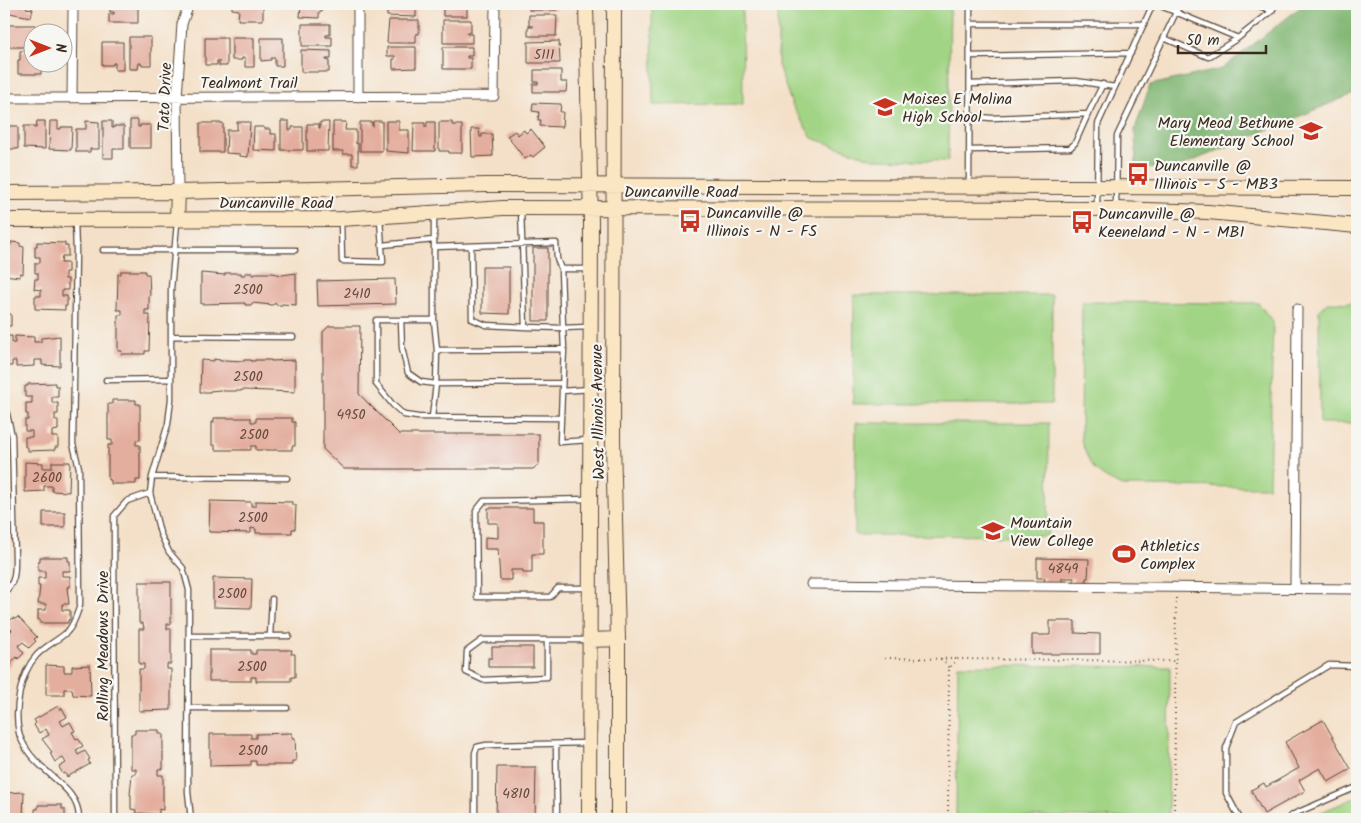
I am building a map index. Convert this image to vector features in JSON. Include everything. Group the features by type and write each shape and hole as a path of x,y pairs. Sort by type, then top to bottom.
{"main road":[{"name":"West Illinois Avenue","path":"586,4 591,185 589,819"},
{"name":"West Illinois Avenue","path":"614,4 613,440 618,640 618,819"},
{"name":"Duncanville Road","path":"4,193 178,192 486,185 1357,188"},
{"path":"177,220 178,192"},
{"name":"Duncanville Road","path":"4,220 341,219 521,208 1116,210 1208,212 1357,226"},
{"path":"590,440 613,440"},
{"path":"590,640 618,640"}],"street":[{"name":"Tato Drive","path":"178,192 177,97 182,24 189,4"},
{"path":"358,4 358,97"},
{"name":"Tealmont Trail","path":"4,98 494,96 495,4"},
{"path":"72,97 73,9"},
{"path":"1295,588 1297,309"},
{"path":"811,584 1357,589"}],"lane":[{"path":"969,187 970,4"},
{"path":"1097,210 1098,124 1155,4 1238,38"},
{"path":"1116,210 1117,136 1180,4"},
{"path":"1255,4 1272,11"},
{"path":"1164,38 1208,57 1238,38 1272,11 1275,4"},
{"path":"970,24 1144,24"},
{"path":"970,56 1131,53"},
{"path":"970,84 1076,81 1115,87"},
{"path":"970,150 1070,148 1075,143 1103,84"},
{"path":"970,116 991,118 1088,114"},
{"path":"521,208 525,327"},
{"path":"432,417 436,384 434,213"},
{"path":"341,219 342,261 383,262 380,217"},
{"path":"75,220 73,444 79,468 80,605 76,618 67,632 44,648 35,657 28,669 19,698 18,716 19,734 28,751 41,767 72,796 79,819"},
{"path":"177,220 171,336 171,399 168,424 152,477 150,493 160,532 169,552 183,568 189,590 188,792 191,819"},
{"path":"382,245 434,240"},
{"path":"434,247 556,243 557,259 561,269 564,349 560,442 590,440"},
{"path":"471,246 472,319 486,325 563,328 590,326"},
{"path":"103,250 295,250"},
{"path":"561,269 590,269"},
{"path":"434,320 376,320 376,384 404,415 561,418"},
{"path":"401,320 402,348 408,373 421,382 436,384 562,383"},
{"path":"171,336 293,338"},
{"path":"436,350 564,349"},
{"path":"106,380 171,379"},
{"path":"562,391 590,389"},
{"path":"4,401 12,436 15,577 4,593"},
{"path":"152,477 286,478"},
{"name":"Rolling Meadows Drive","path":"115,819 114,516 127,501 150,493"},
{"path":"590,499 484,500 476,511 477,597 550,596 558,588 590,588"},
{"path":"270,636 272,599"},
{"path":"189,636 289,636"},
{"path":"547,640 547,677 483,680 466,672 467,651 482,640 547,640 590,640"},
{"path":"1240,819 1226,793 1226,748 1236,722 1329,665 1357,666"},
{"path":"189,708 286,708"},
{"path":"475,819 475,753 477,747 486,745 589,743"},
{"path":"556,744 557,819"},
{"path":"1287,819 1294,814 1357,787"}],"path":[{"path":"1174,819 1176,587"},
{"path":"885,658 1176,662"},
{"path":"940,658 949,668 948,819"},
{"path":"949,668 958,659"},
{"path":"948,814 953,819"}],"green space":[{"path":"652,4 742,4 743,104 653,105"},
{"path":"778,4 950,4 948,161 874,159 812,138 792,105 778,65"},
{"path":"1312,4 1357,4 1357,93 1181,166 1136,168 1135,129 1150,85 1222,69 1298,9"},
{"path":"854,295 1052,295 1052,404 853,404"},
{"path":"1082,302 1258,303 1273,322 1269,487 1122,486 1099,473 1091,464 1081,440"},
{"path":"1328,302 1357,303 1357,421 1352,423 1320,423 1319,311"},
{"path":"856,423 1049,423 1048,536 855,535"},
{"path":"958,665 1170,667 1168,818 956,816"},
{"path":"1357,797 1357,819 1305,819"}],"building":[{"path":"5,4 29,4 26,8 33,9 31,17 4,12"},
{"path":"110,4 138,4 138,23 109,23 109,14 114,14 114,12 110,12"},
{"path":"232,4 260,4 260,6 263,6 263,20 238,20 239,10 232,9"},
{"path":"301,4 324,4 324,7 322,7 322,12 319,12 319,18 300,17"},
{"path":"395,4 416,4 416,17 387,16 387,8 395,8"},
{"path":"443,4 464,4 464,6 467,6 467,16 443,16"},
{"path":"529,4 557,4 557,10 529,10"},
{"path":"529,15 557,15 556,36 528,36 528,27 533,27 529,26"},
{"path":"389,20 419,20 419,34 416,34 416,43 387,43"},
{"path":"443,20 471,20 471,32 467,32 467,34 472,34 472,43 443,43"},
{"path":"302,24 330,24 330,35 326,35 326,37 332,37 332,46 302,46"},
{"path":"6,25 22,25 22,47 6,47"},
{"path":"129,37 151,37 151,65 141,65 139,63 138,69 129,69"},
{"path":"205,38 227,38 227,66 219,66 219,61 217,61 217,65 205,65"},
{"path":"232,38 254,38 254,67 245,67 245,58 242,58 242,60 232,60"},
{"path":"261,38 283,38 283,66 275,66 275,58 261,61"},
{"path":"559,41 560,63 528,63 528,42"},
{"path":"102,42 123,42 123,70 115,70 115,63 113,65 102,65"},
{"path":"387,47 416,47 416,68 393,69 393,59 395,59 395,56 387,56"},
{"path":"443,47 472,47 472,56 467,56 467,58 471,58 471,69 443,69"},
{"path":"301,50 331,51 331,59 326,59 329,60 329,72 301,72"},
{"path":"20,51 22,51 22,72 41,72 41,74 18,74 18,60 20,60"},
{"path":"534,70 561,70 561,82 567,82 566,92 533,92 533,84 538,84 538,82 534,82"},
{"path":"533,103 561,104 560,112 563,112 562,127 540,126 541,120 538,120 539,112 532,111"},
{"path":"130,120 138,120 138,127 140,125 151,125 151,148 130,148"},
{"path":"37,121 45,121 45,149 24,148 24,126 34,126 36,128"},
{"path":"50,121 58,121 58,129 61,129 61,127 72,127 71,150 49,149"},
{"path":"86,121 99,122 99,149 90,149 90,152 76,152 76,129 86,129"},
{"path":"103,121 112,121 112,128 114,126 124,126 124,149 113,149 113,158 103,158"},
{"path":"281,121 289,121 289,130 292,130 292,127 303,127 303,150 281,150"},
{"path":"373,121 382,121 382,151 360,151 360,122 372,122 373,126"},
{"path":"386,121 399,121 399,130 409,130 409,153 386,151"},
{"path":"237,122 250,122 248,157 240,156 240,154 226,153 227,130 237,130"},
{"path":"320,122 329,122 328,151 307,151 307,124 319,124 320,128"},
{"path":"333,122 346,122 345,130 356,130 358,165 352,165 352,154 343,154 343,151 333,151"},
{"path":"427,122 435,122 435,151 413,151 414,123 425,123 425,127 427,127"},
{"path":"439,122 452,122 452,125 462,125 462,153 439,151"},
{"path":"200,123 223,123 223,152 200,152"},
{"path":"8,126 18,126 18,149 4,149 4,128 8,128"},
{"path":"254,127 264,127 264,129 270,129 270,134 276,134 276,151 253,150"},
{"path":"471,129 479,129 480,137 482,137 482,134 492,134 493,156 472,157"},
{"path":"531,129 545,147 533,157 531,155 525,159 507,136 515,131 518,135 524,130 526,133"},
{"path":"11,242 20,243 20,246 24,247 23,274 20,273 20,277 4,275 4,245 11,245"},
{"path":"37,242 65,243 65,246 68,246 68,256 62,256 61,263 68,263 68,272 65,272 65,279 68,279 68,290 62,290 62,296 67,296 65,310 35,309 35,296 41,296 41,290 34,289 35,279 38,279 38,273 35,273 35,263 40,263 40,257 35,257"},
{"path":"533,248 548,248 548,321 533,321"},
{"path":"482,267 509,267 509,314 482,313"},
{"path":"121,271 145,271 145,274 149,274 149,310 145,310 145,315 150,315 149,351 145,351 145,354 121,354 122,351 118,351 118,315 122,315 122,310 117,310 118,274 121,274"},
{"path":"201,273 225,275 225,273 241,273 241,275 245,275 245,273 252,273 252,275 255,275 255,273 272,273 282,275 296,273 296,305 276,305 276,303 272,305 252,303 252,305 245,305 245,303 201,304"},
{"path":"395,279 396,304 318,306 317,281"},
{"path":"4,288 7,288 7,314 11,314 11,326 4,326"},
{"path":"329,326 360,326 359,394 399,434 539,434 539,464 533,469 344,469 323,449 323,332"},
{"path":"4,336 12,336 12,343 15,343 15,336 34,337 34,342 41,342 41,338 60,336 60,366 42,365 42,360 34,360 34,366 16,367 16,361 12,361 12,366 4,366"},
{"path":"214,359 220,361 295,360 295,392 220,390 200,392 201,360 214,361"},
{"path":"55,383 55,386 58,386 58,397 52,397 52,403 58,403 58,414 55,414 55,420 58,420 58,430 52,431 52,437 58,437 58,447 55,447 55,450 28,451 28,447 25,447 25,437 32,437 32,431 25,431 25,420 28,420 26,403 32,403 32,397 25,397 25,386 28,386 28,384"},
{"path":"112,400 136,400 136,404 140,404 140,440 136,440 136,445 140,445 140,480 136,480 136,484 111,484 111,480 108,480 108,445 112,445 112,440 108,440 108,404 112,404"},
{"path":"214,418 251,418 251,422 256,422 256,418 292,418 292,422 295,422 295,446 292,446 292,450 256,450 256,446 251,446 251,450 215,450 215,445 212,445 212,422 214,422"},
{"path":"25,462 43,463 43,468 52,468 52,462 70,462 69,492 52,491 52,486 44,486 44,491 25,492"},
{"path":"210,501 251,502 251,506 256,506 256,501 292,502 292,505 296,505 295,529 292,529 292,533 256,533 256,529 251,528 251,533 209,532"},
{"path":"488,508 533,508 533,521 543,521 543,554 532,554 532,573 523,573 523,570 511,570 511,580 500,580 498,549 485,549 485,537 498,538 498,523 488,523"},
{"path":"43,512 65,512 65,527 43,527"},
{"path":"40,557 68,557 68,561 70,561 70,571 62,571 62,576 70,576 70,587 67,587 69,604 62,604 62,610 70,610 70,620 68,620 68,623 40,623 40,620 38,620 38,610 46,610 46,604 38,604 40,586 38,586 38,578 45,578 45,571 38,571"},
{"path":"1037,558 1089,559 1086,583 1074,583 1074,578 1062,578 1062,583 1044,583 1045,578 1037,578"},
{"path":"213,578 252,579 251,608 213,607"},
{"path":"139,582 171,582 171,624 167,624 167,629 171,629 171,664 167,664 167,669 171,669 171,710 139,711 139,669 144,669 144,664 139,664 139,629 144,629 143,623 139,623"},
{"path":"18,617 37,637 34,639 36,641 29,648 23,642 18,646 24,653 18,659 17,657 11,662 12,664 5,671 4,631 7,635 12,630 6,624 13,618"},
{"path":"1050,621 1075,621 1075,633 1100,634 1100,654 1032,654 1032,635 1050,635"},
{"path":"492,647 533,647 533,667 488,667 488,658 492,658"},
{"path":"209,650 251,650 251,654 256,654 256,650 292,650 291,654 295,654 295,677 291,677 291,681 256,681 256,677 251,677 251,681 209,681"},
{"path":"46,665 64,666 64,672 72,672 72,666 90,665 91,696 73,695 72,689 64,689 64,695 46,695"},
{"path":"58,706 60,710 62,708 67,717 60,721 63,726 70,722 75,731 72,732 83,746 76,750 78,755 85,751 90,759 88,760 90,764 67,777 59,767 66,763 63,758 55,762 50,753 52,752 42,739 49,735 46,729 39,733 34,725 36,723 34,720"},
{"path":"1323,720 1351,769 1328,782 1320,768 1299,780 1305,791 1264,814 1251,790 1264,783 1266,787 1299,768 1285,742"},
{"path":"135,730 159,730 159,734 163,734 163,769 158,769 158,775 163,775 163,810 159,809 159,814 136,813 136,810 131,809 132,774 136,774 136,769 131,769 131,734 135,734"},
{"path":"292,733 292,738 295,738 296,761 292,761 292,765 256,765 256,761 251,761 251,765 210,766 210,734 251,734 251,738 256,738 256,734"},
{"path":"497,767 536,767 535,819 496,819"},
{"path":"24,792 23,819 5,819 4,798 6,798 6,793"},
{"path":"38,805 62,805 62,809 65,809 65,818 35,818 35,809 38,809"}],"place":[{"name":"Moises E Molina High School","path":"885,107"},
{"name":"Mary Meod Bethune Elementary School","path":"1311,131"},
{"name":"Duncanville @ Illinois - S - MB3","path":"1138,174"},
{"name":"Duncanville @ Illinois - N - FS","path":"690,221"},
{"name":"Duncanville @ Keeneland - N - MB1","path":"1082,222"},
{"name":"Mountain View College","path":"993,531"},
{"name":"Athletics Complex","path":"1124,554"}]}
